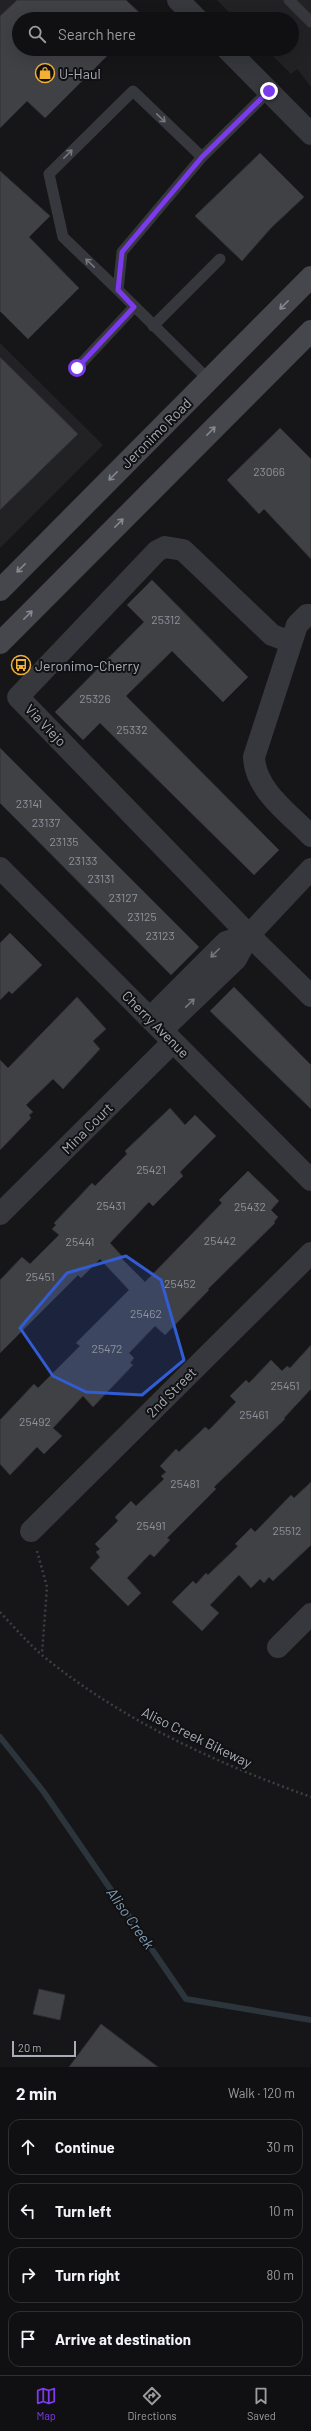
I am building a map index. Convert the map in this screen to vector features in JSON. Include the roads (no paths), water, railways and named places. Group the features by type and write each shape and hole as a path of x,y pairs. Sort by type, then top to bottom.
{"main road":[{"name":"Jeronimo Road","path":"0,590 311,277"},
{"path":"0,643 311,331"}],"street":[{"path":"178,0 190,12"},
{"path":"234,56 311,134"},
{"name":"Via Viejo","path":"292,642 272,635 183,550 165,547 156,550 18,697 249,935 311,996"},
{"path":"311,615 307,615 297,625 254,757 254,767 262,785 311,836"},
{"name":"Cherry Avenue","path":"0,868 311,1180"},
{"path":"162,1030 226,942 249,935 311,869"},
{"name":"Mina Court","path":"0,1214 162,1030"},
{"name":"2nd Street","path":"31,1531 311,1253"},
{"path":"278,1647 311,1614"}],"lane":[{"path":"289,0 311,22"},
{"path":"202,157 132,91 49,174 63,237 209,380"},
{"path":"118,290 122,252 202,157 269,91"},
{"path":"153,326 220,258"},
{"path":"77,368 134,307"}],"waterway":[{"name":"Aliso Creek","path":"0,1737 43,1791 186,1999 311,2020"}],"place":[{"name":"U-Haul","path":"45,73"},
{"name":"Jeronimo-Cherry","path":"21,665"}]}
